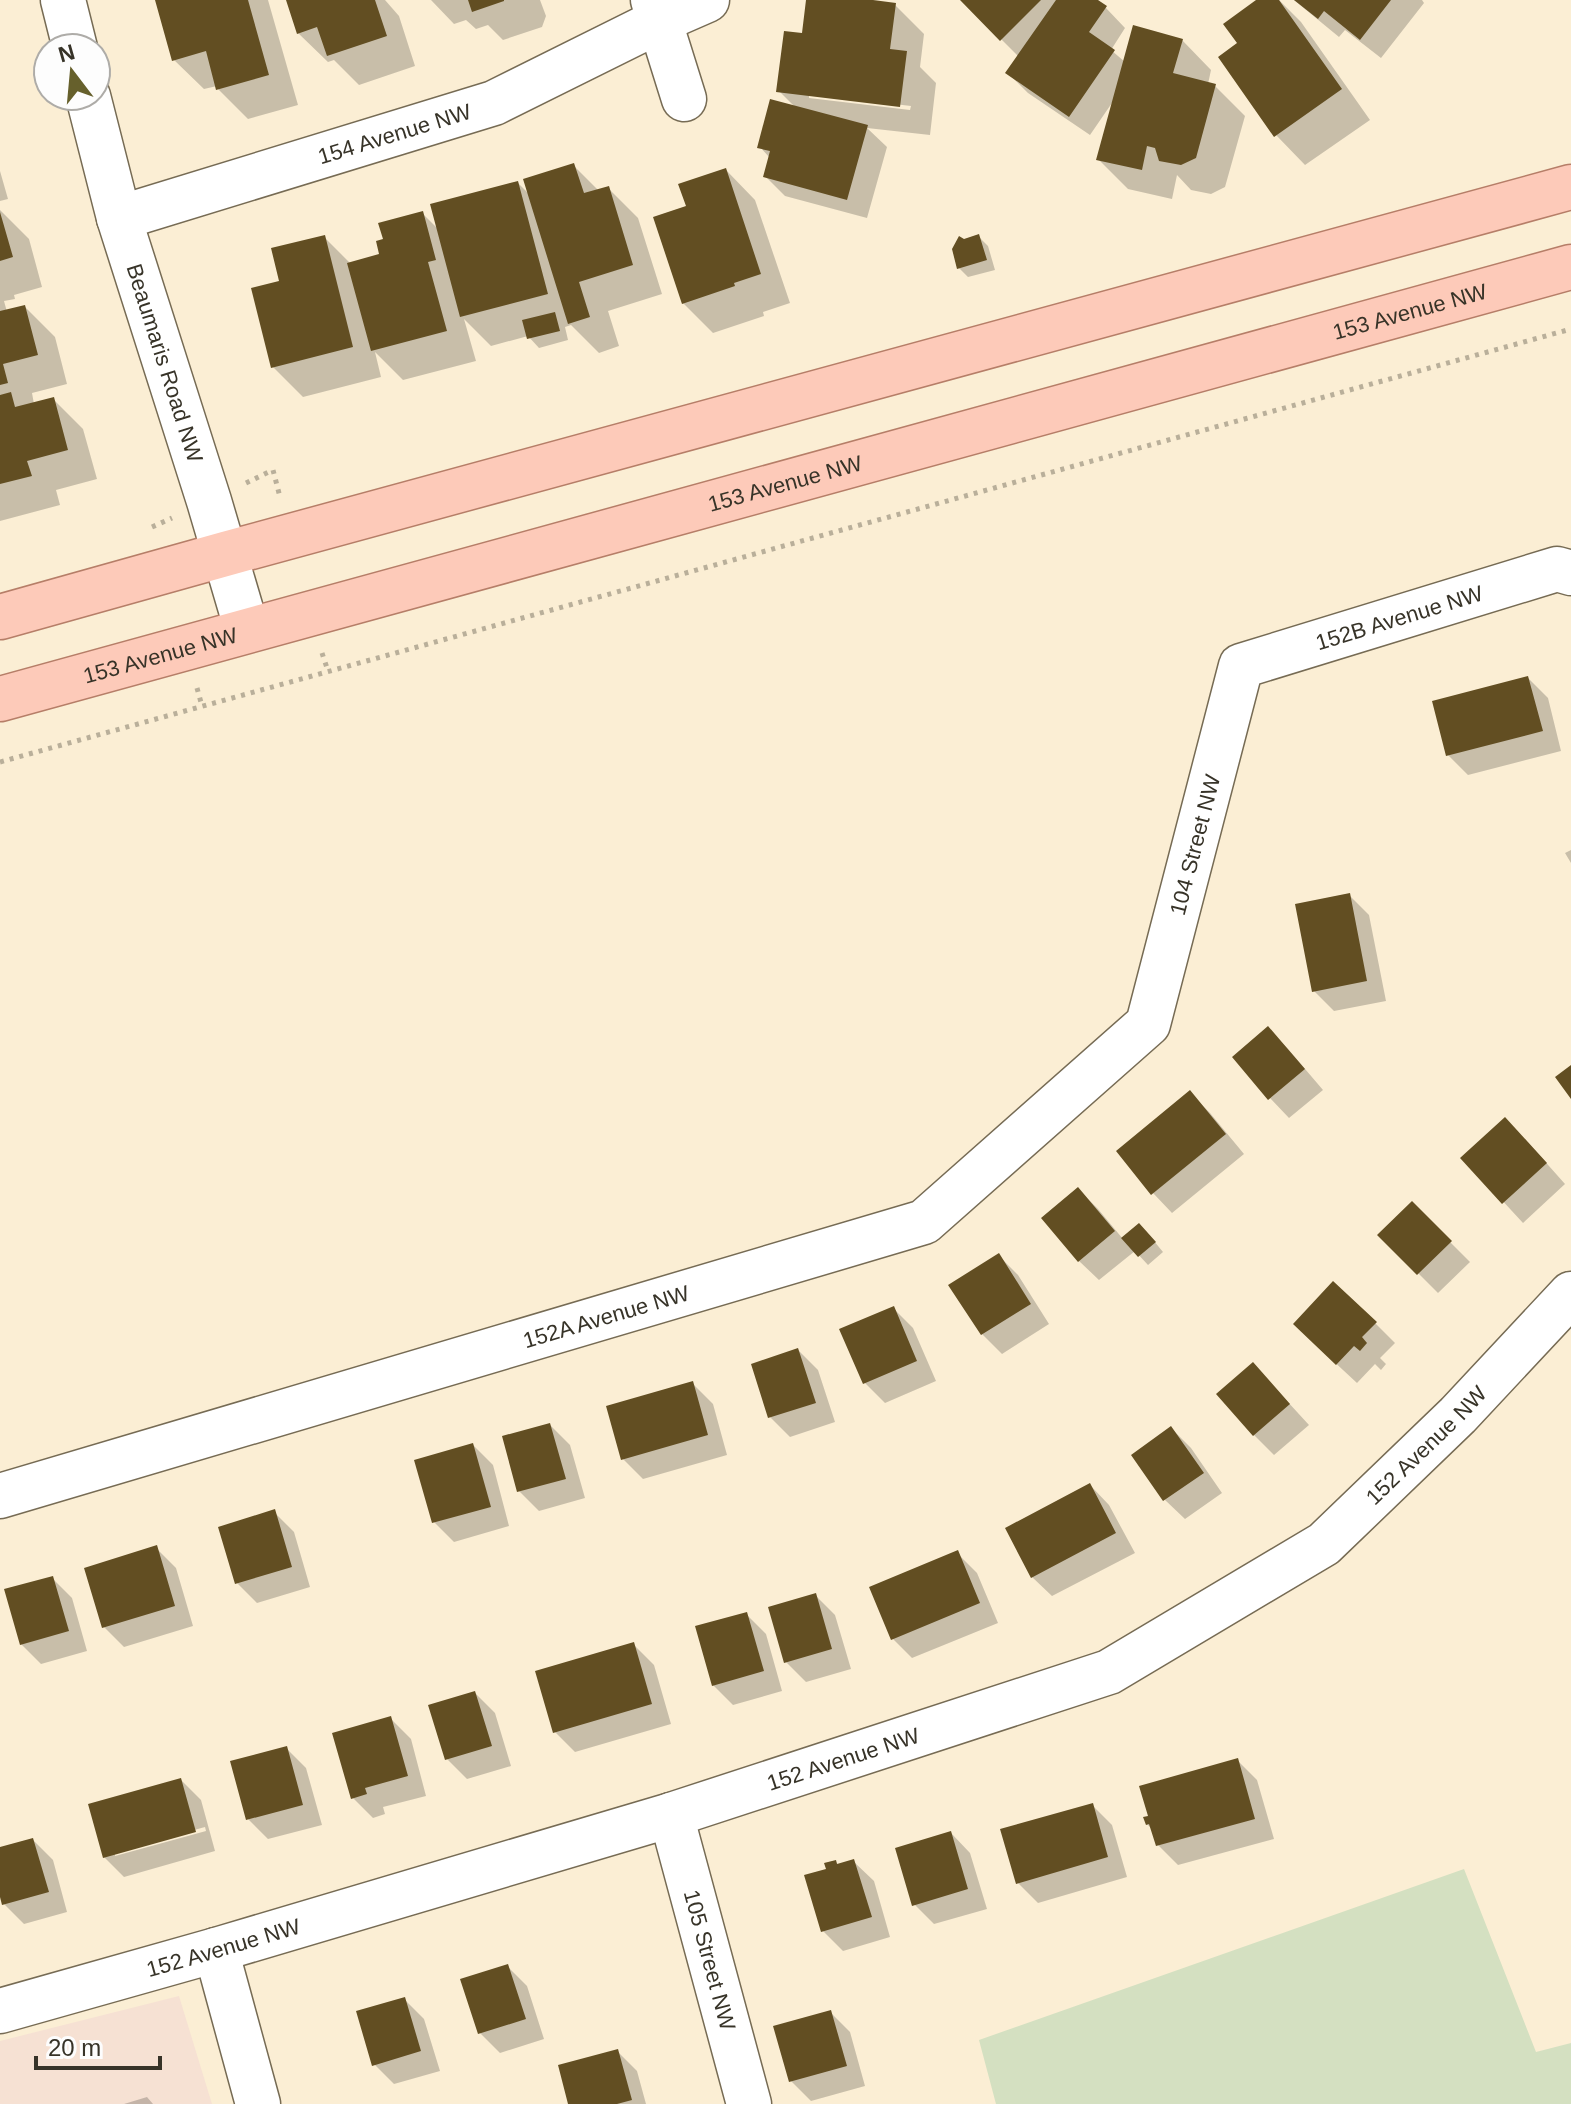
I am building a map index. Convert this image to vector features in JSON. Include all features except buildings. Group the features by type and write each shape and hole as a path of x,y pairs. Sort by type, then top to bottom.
{"main road":[{"path":"0,617 1571,187"},
{"name":"153 Avenue NW","path":"0,699 1571,267"}],"street":[{"path":"63,0 71,32"},
{"name":"154 Avenue NW","path":"119,218 494,103 656,10 707,0"},
{"path":"656,10 684,99"},
{"name":"Beaumaris Road NW","path":"92,112 119,218 247,630"},
{"name":"152B Avenue NW","path":"1241,666 1564,571"},
{"name":"104 Street NW","path":"1148,1024 1241,666"},
{"name":"152A Avenue NW","path":"0,1496 924,1222 1148,1024"},
{"name":"152 Avenue NW","path":"0,2011 671,1815 1109,1672 1324,1544 1458,1415 1571,1294"},
{"name":"105 Street NW","path":"671,1815 749,2104"},
{"path":"216,1950 258,2104"}],"path":[{"path":"0,762 1571,329"}],"shaded area":[{"path":"179,1996 212,2104 0,2104 0,2041"}],"green space":[{"path":"1464,1869 1536,2052 1571,2043 1571,2104 996,2104 979,2040"}]}
